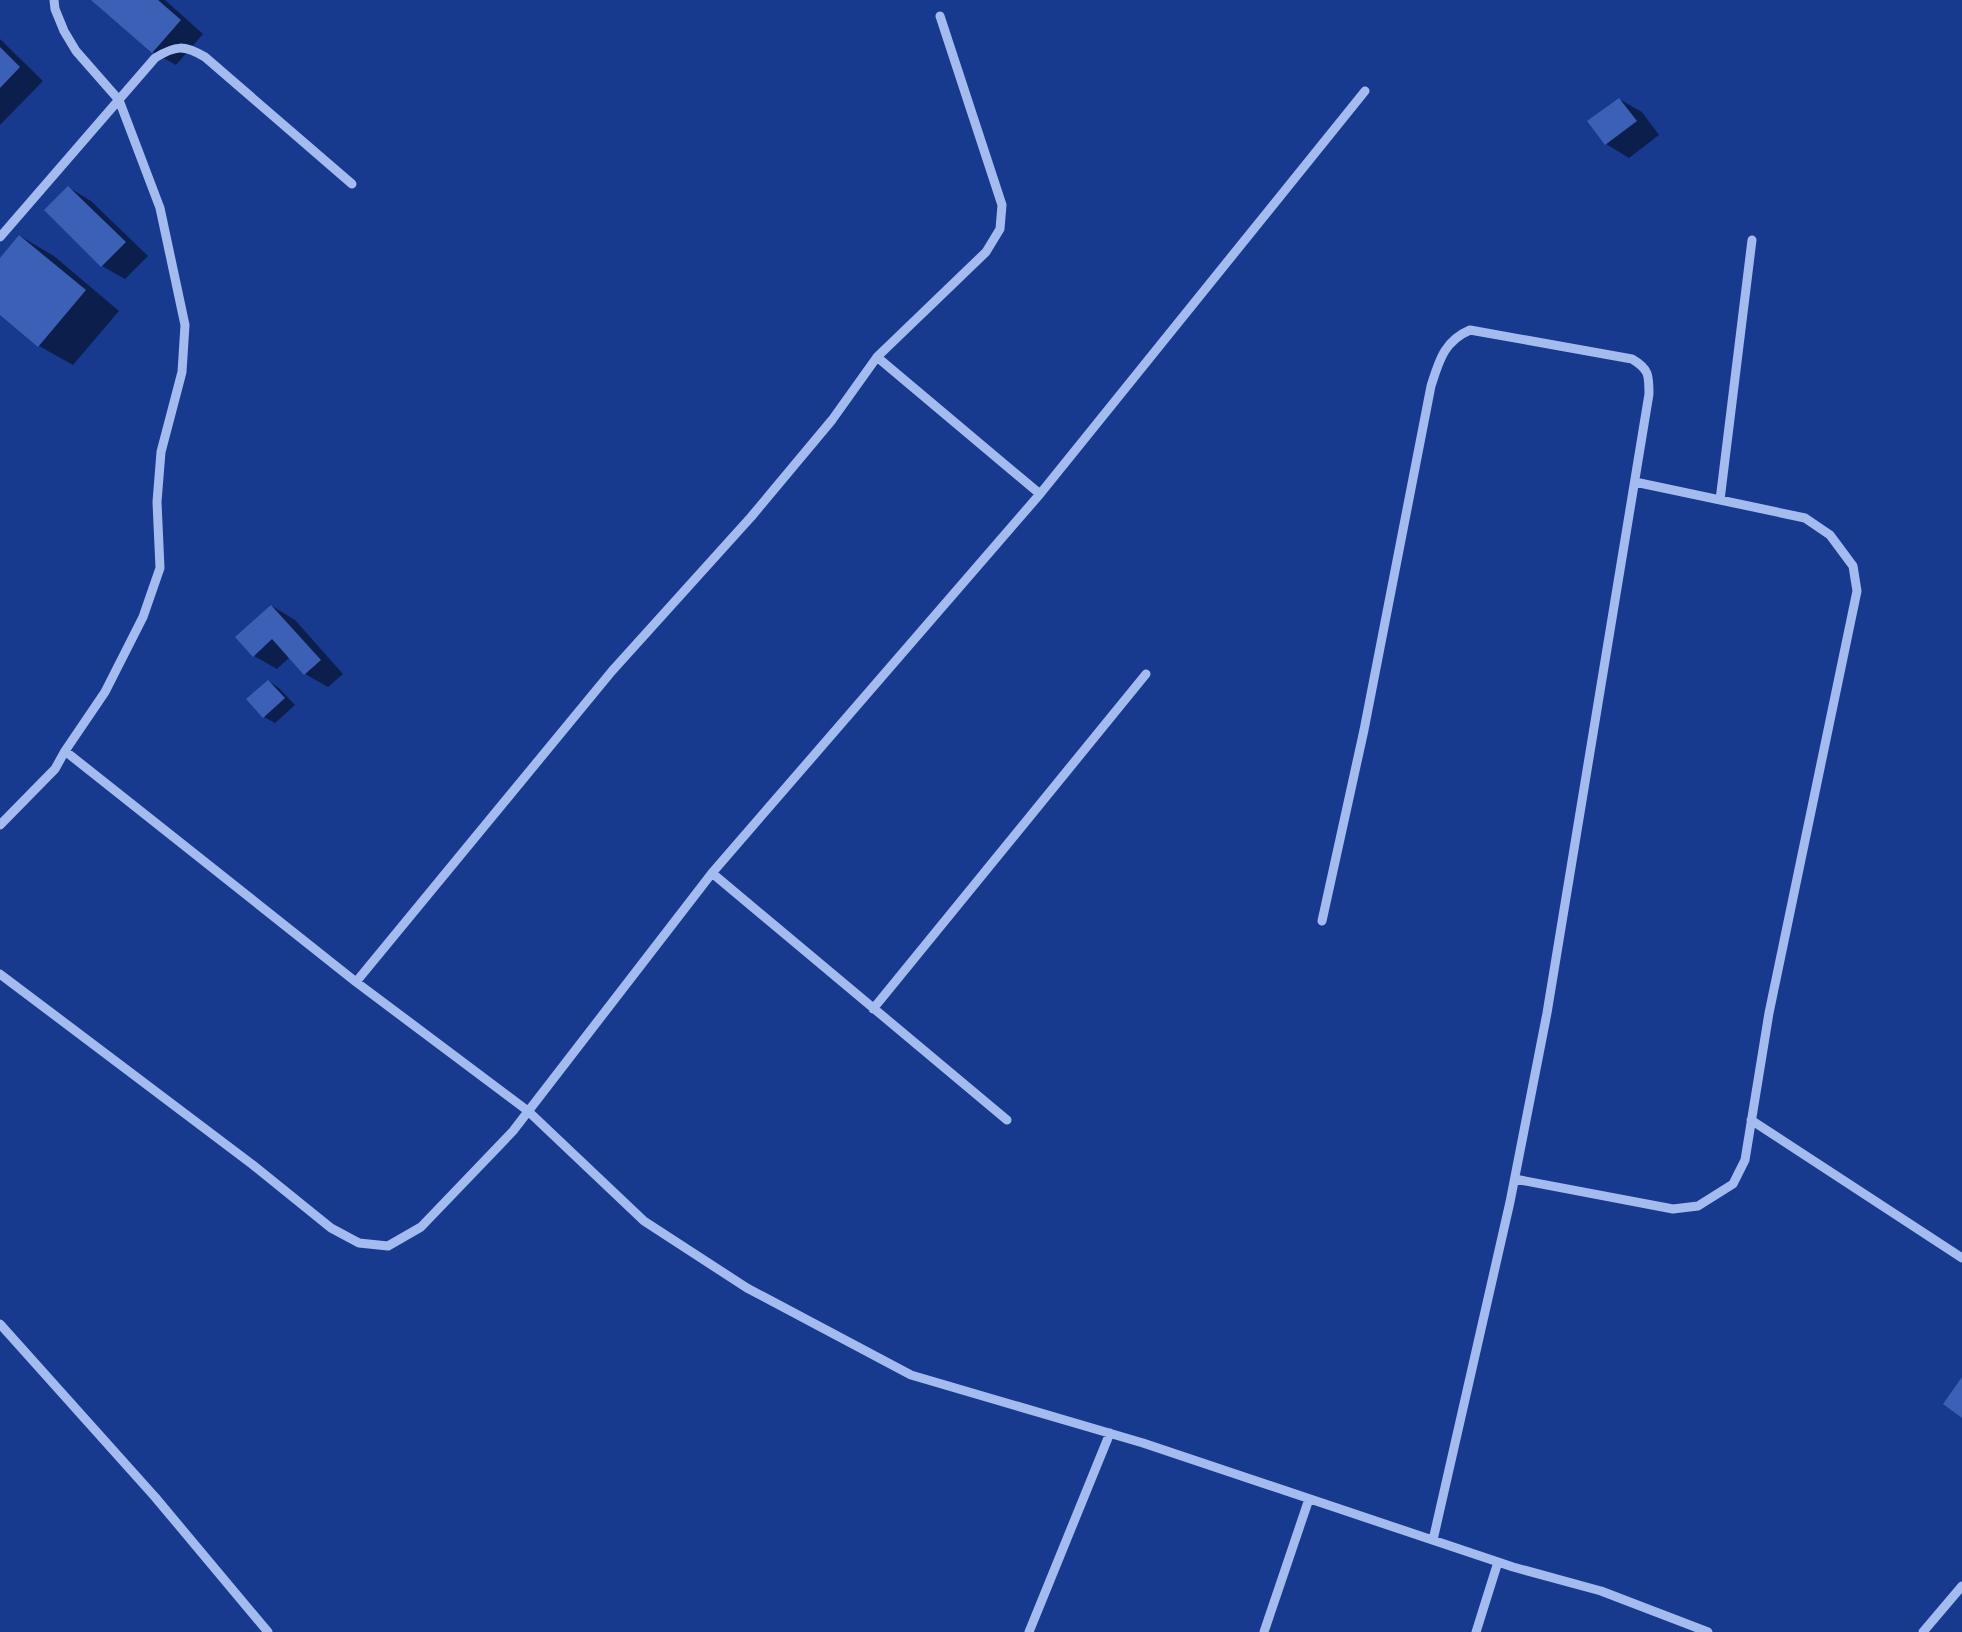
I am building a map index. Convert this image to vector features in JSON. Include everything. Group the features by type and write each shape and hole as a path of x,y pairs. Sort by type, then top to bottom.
{"street":[{"path":"0,825 55,769 64,751 105,692 144,617 160,568 157,502 161,452 182,372 185,325 160,208 118,100 76,51 54,9 54,0"},
{"path":"356,982 612,672 751,517 814,443 877,357 986,252 1000,228 1002,205 940,16"},
{"path":"0,237 155,58 172,47 191,49 206,57 352,184"},
{"path":"0,974 253,1165 331,1228 359,1243 388,1246 421,1227 528,1112 712,873 1040,494 1365,91"},
{"path":"1720,500 1752,240"},
{"path":"1322,921 1364,730 1430,386 1440,358 1447,346 1458,335 1470,330 1632,359 1643,366 1649,377 1649,394 1547,1013 1515,1179 1433,1540"},
{"path":"877,357 1040,494"},
{"path":"1515,1179 1673,1209 1698,1206 1733,1184 1745,1160 1769,1013 1857,591 1853,566 1830,534 1805,518 1635,482"},
{"path":"874,1008 1146,674"},
{"path":"64,751 356,982 528,1112 644,1220 747,1288 912,1374 1110,1433 1498,1562 1601,1591 1708,1632"},
{"path":"712,873 1007,1120"},
{"path":"1752,1120 1962,1258"},
{"path":"0,1324 155,1498 268,1632"},
{"path":"1030,1632 1110,1433"},
{"path":"1264,1632 1309,1499"},
{"path":"1476,1632 1498,1562"},
{"path":"1923,1632 1962,1586"}],"building":[{"path":"91,0 158,0 181,20 152,53"},
{"path":"0,47 20,67 0,88"},
{"path":"1619,98 1637,121 1605,145 1587,121"},
{"path":"68,186 126,242 101,267 44,210"},
{"path":"19,235 86,290 38,347 0,315 0,258"},
{"path":"271,605 321,660 304,675 272,639 253,657 235,637"},
{"path":"268,680 285,698 263,718 246,699"},
{"path":"1962,1377 1962,1418 1943,1404"}]}
